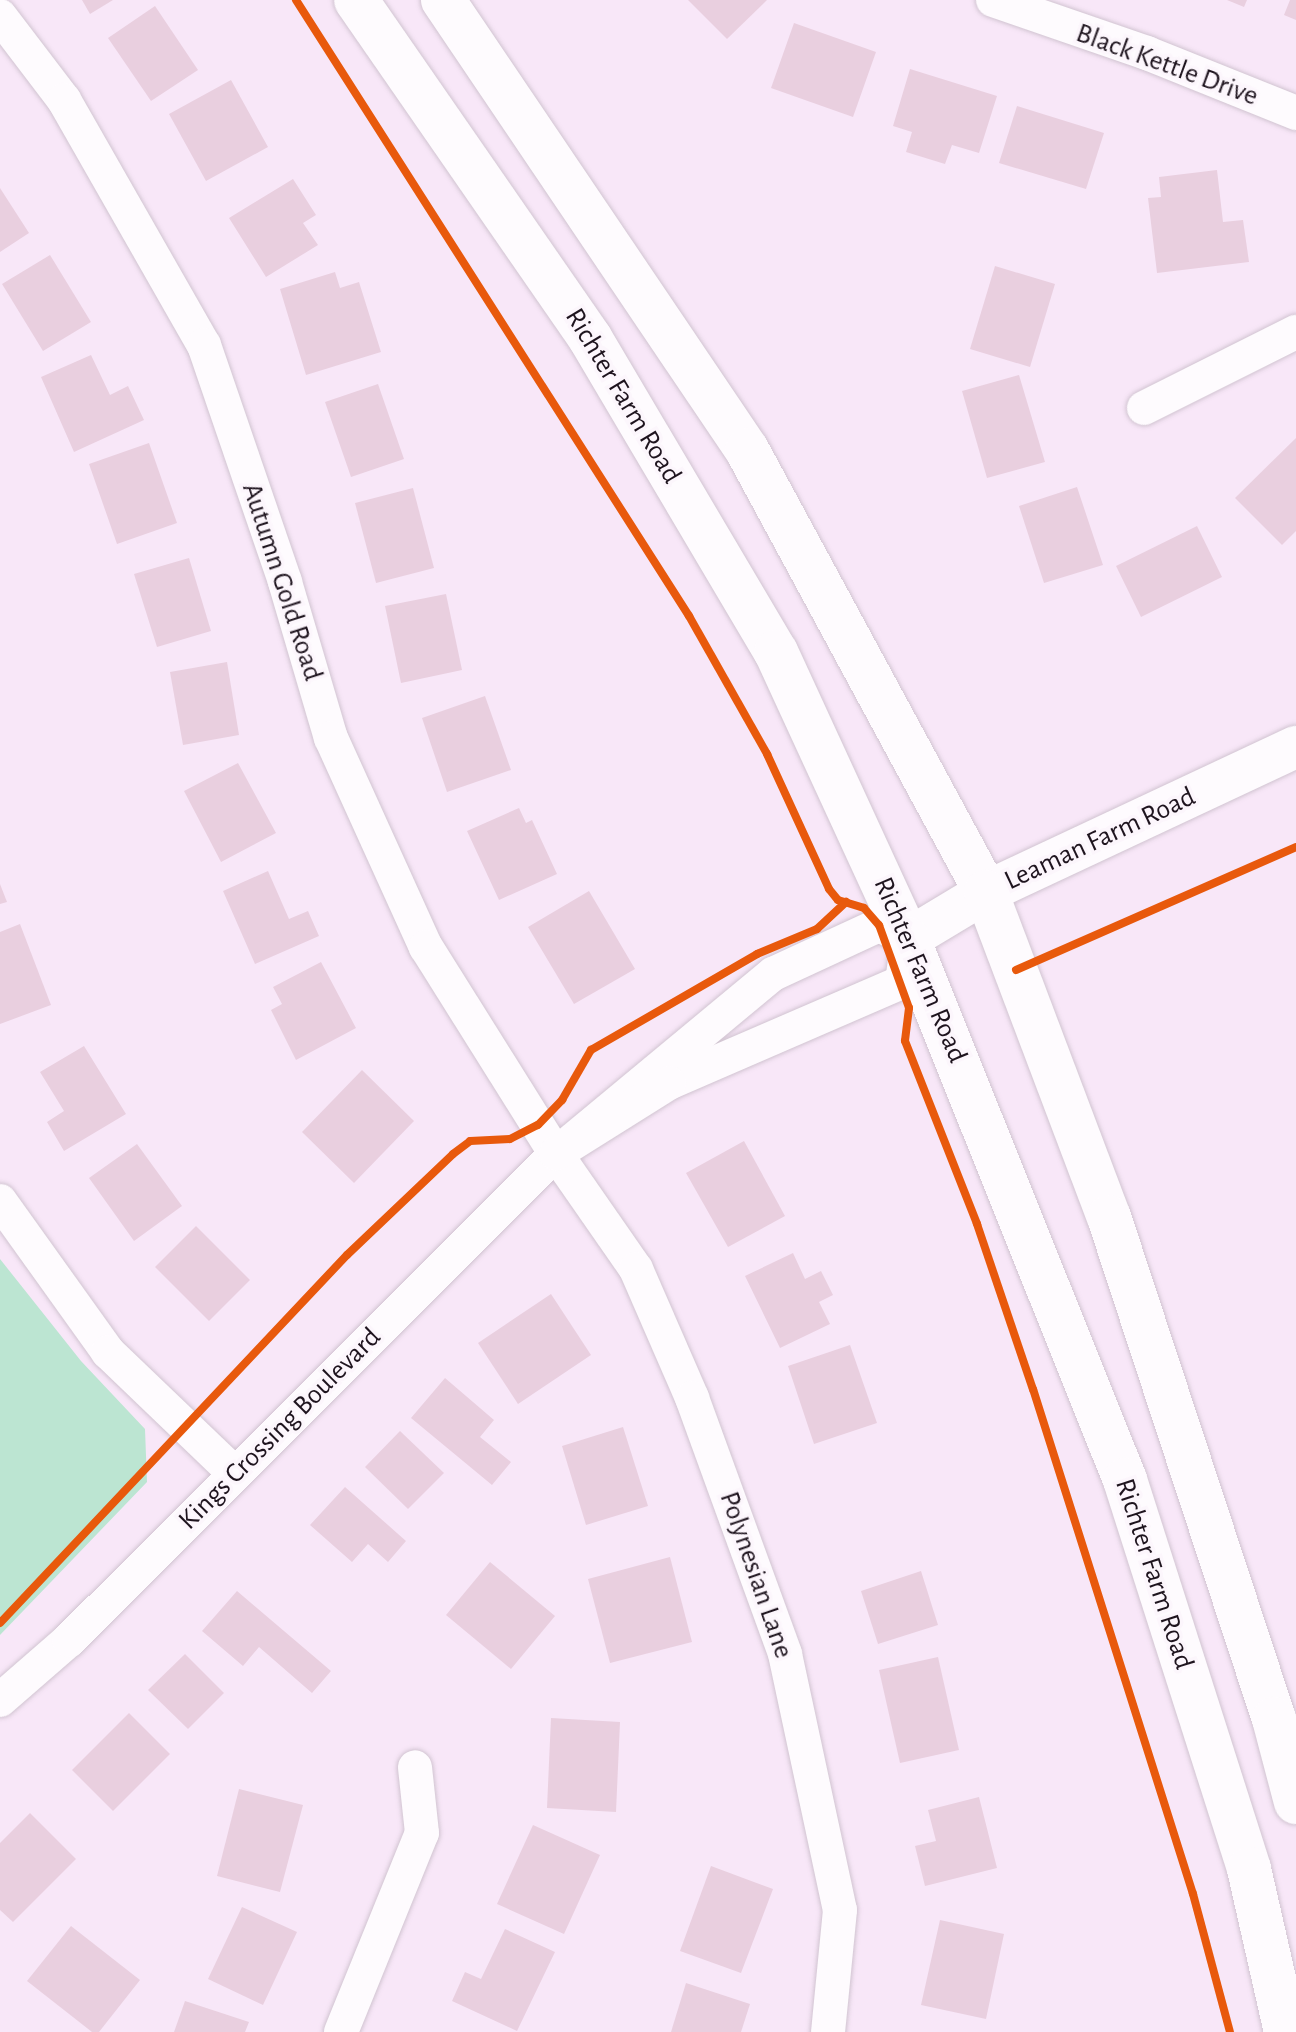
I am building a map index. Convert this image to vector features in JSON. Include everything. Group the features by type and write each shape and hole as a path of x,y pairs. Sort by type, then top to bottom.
{"main road":[{"name":"Richter Farm Road","path":"356,0 590,338 768,639 908,939 1125,1480 1249,1869 1286,2032"},
{"path":"443,0 747,450 986,892 1109,1217 1274,1719 1296,1802"}],"street":[{"name":"Black Kettle Drive","path":"993,0 1147,53 1296,113"},
{"name":"Autumn Gold Road","path":"0,16 64,100 204,345 285,582 331,738 426,947 556,1154"},
{"path":"1144,408 1296,332"},
{"name":"Leaman Farm Road","path":"908,939 986,892 1296,747"},
{"name":"Kings Crossing Boulevard","path":"0,1700 69,1640 556,1154 773,974 879,925 908,939 902,982 669,1083 556,1154"},
{"name":"Polynesian Lane","path":"556,1154 636,1269 692,1398 785,1654 840,1910 828,2032"},
{"path":"0,1201 108,1352 234,1473"},
{"path":"341,2032 422,1833 415,1767"}],"green space":[{"path":"0,1259 81,1361 145,1429 147,1482 0,1635"}],"building":[{"path":"82,0 113,0 90,14"},
{"path":"688,0 767,0 727,39"},
{"path":"1227,0 1247,0 1244,7"},
{"path":"1290,0 1296,0 1296,20 1284,15"},
{"path":"155,6 198,70 151,101 108,38"},
{"path":"794,23 876,52 853,117 771,88"},
{"path":"910,69 997,96 979,153 952,145 945,164 906,152 912,132 893,126"},
{"path":"231,80 268,147 206,181 169,114"},
{"path":"1017,106 1104,133 1086,189 999,163"},
{"path":"1217,170 1223,222 1243,220 1249,262 1157,273 1148,198 1161,197 1159,177"},
{"path":"293,179 316,215 303,223 318,245 266,277 229,218"},
{"path":"0,188 29,233 0,252"},
{"path":"50,255 91,322 43,351 2,284"},
{"path":"995,266 1055,284 1030,367 970,349"},
{"path":"335,272 340,288 359,282 381,352 306,375 280,289"},
{"path":"91,355 110,395 128,386 144,420 74,452 41,377"},
{"path":"1019,375 1045,462 987,478 962,391"},
{"path":"378,384 404,459 351,477 325,402"},
{"path":"1296,438 1296,531 1282,545 1235,498"},
{"path":"149,443 177,523 117,544 89,464"},
{"path":"1077,487 1103,565 1044,583 1019,506"},
{"path":"413,488 434,568 376,583 355,503"},
{"path":"1197,526 1222,577 1141,617 1116,566"},
{"path":"189,558 211,631 157,647 134,574"},
{"path":"446,594 462,670 401,683 385,606"},
{"path":"227,662 239,735 183,745 170,672"},
{"path":"485,696 511,770 447,792 422,718"},
{"path":"238,763 276,833 221,862 184,791"},
{"path":"519,808 526,823 532,820 557,874 499,900 467,831"},
{"path":"268,871 289,919 308,911 319,936 255,964 223,891"},
{"path":"0,884 7,902 0,904"},
{"path":"589,891 635,969 574,1004 528,927"},
{"path":"20,924 51,1005 0,1024 0,932"},
{"path":"321,962 356,1028 296,1060 271,1010 282,1004 273,987"},
{"path":"84,1046 126,1114 64,1151 47,1122 64,1111 40,1072"},
{"path":"362,1070 414,1121 354,1183 302,1132"},
{"path":"744,1141 785,1216 728,1247 686,1173"},
{"path":"137,1144 182,1206 134,1241 89,1178"},
{"path":"196,1226 250,1280 209,1321 155,1267"},
{"path":"793,1253 805,1279 821,1271 833,1295 819,1302 830,1324 780,1348 745,1276"},
{"path":"551,1294 591,1355 518,1404 478,1343"},
{"path":"850,1345 877,1423 814,1444 788,1366"},
{"path":"445,1378 494,1420 480,1437 511,1462 492,1485 411,1418"},
{"path":"623,1427 648,1506 586,1525 562,1446"},
{"path":"400,1431 444,1473 408,1509 365,1467"},
{"path":"345,1487 406,1541 388,1562 368,1544 352,1562 310,1525"},
{"path":"670,1557 692,1642 610,1663 588,1579"},
{"path":"490,1562 555,1616 511,1669 446,1615"},
{"path":"921,1571 938,1625 878,1644 861,1591"},
{"path":"237,1591 331,1671 312,1693 259,1647 243,1666 202,1631"},
{"path":"185,1654 224,1693 188,1729 148,1690"},
{"path":"938,1657 959,1750 900,1763 879,1670"},
{"path":"129,1713 170,1754 113,1811 72,1770"},
{"path":"551,1718 620,1722 616,1812 547,1808"},
{"path":"239,1789 303,1805 280,1892 217,1876"},
{"path":"979,1797 997,1868 925,1886 915,1846 936,1841 928,1810"},
{"path":"30,1813 76,1859 13,1922 0,1910 0,1843"},
{"path":"533,1825 600,1855 564,1934 497,1904"},
{"path":"711,1866 773,1889 741,1973 680,1951"},
{"path":"242,1907 297,1932 263,2005 208,1979"},
{"path":"940,1920 1004,1934 986,2019 921,2005"},
{"path":"71,1926 140,1980 99,2032 92,2032 27,1981"},
{"path":"505,1929 555,1952 517,2031 452,2001 465,1972 481,1979"},
{"path":"686,1983 750,2004 741,2032 671,2032"},
{"path":"185,2001 249,2022 245,2032 174,2032"}],"cycle path":[{"path":"296,0 689,616 767,754 829,889 838,900 864,908 879,925 909,1008 905,1041 977,1224 1033,1389 1193,1894 1230,2032"},
{"path":"1016,970 1296,847"},
{"path":"0,1623 347,1255 453,1154 470,1141 510,1139 538,1125 562,1100 591,1050 757,954 817,929 846,902"}]}
